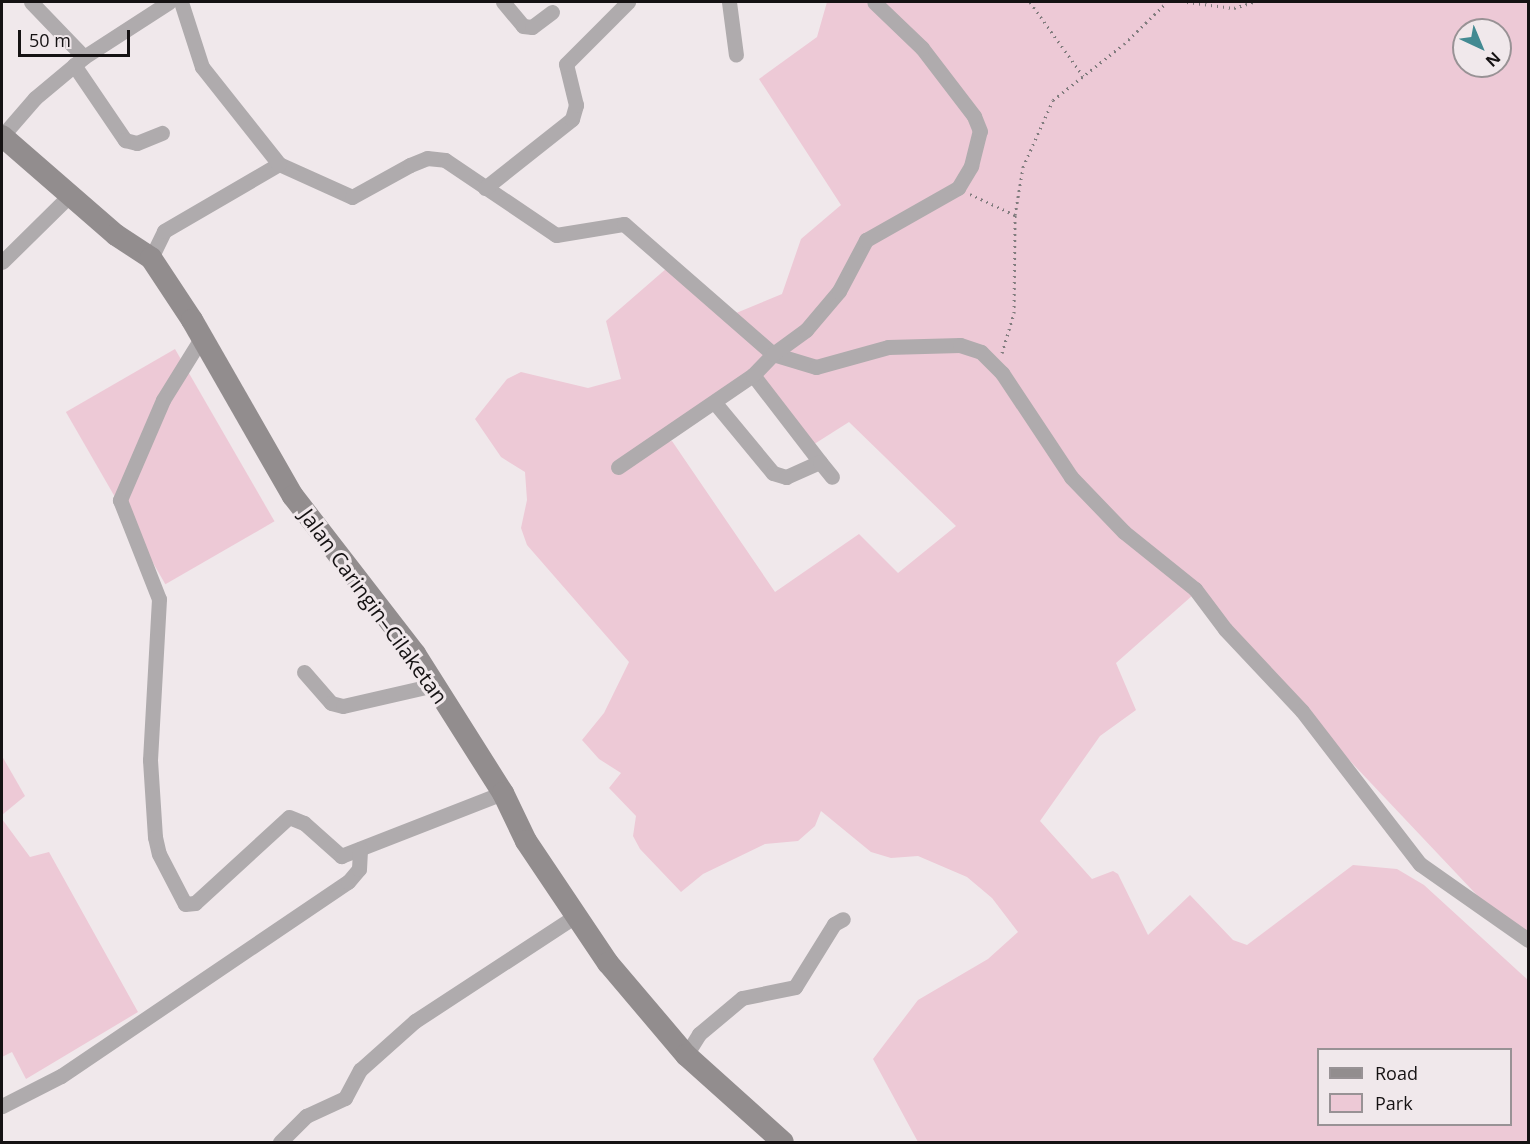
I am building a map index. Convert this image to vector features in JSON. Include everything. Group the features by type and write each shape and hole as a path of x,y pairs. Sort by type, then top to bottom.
{"street":[{"path":"31,2 79,61 125,140 137,143 162,133"},
{"path":"2,136 35,98 79,61 169,2"},
{"path":"181,2 202,67 279,164 352,197 427,158 445,160 556,235 624,224 772,354 816,367 888,346 960,345 981,352 1002,373 1071,477 1124,532 1195,589 1225,629 1302,711 1420,864 1528,940"},
{"path":"503,2 523,26 532,27 552,12"},
{"path":"485,188 572,119 576,105 566,64 628,2"},
{"path":"729,2 736,55"},
{"path":"618,466 715,403 753,375 772,354 821,317 866,240 958,188 978,149 980,130 974,116 922,48 874,2"},
{"name":"Jalan Caringin–Cilaketan","path":"2,136 70,195 151,258 202,337 293,496 435,685 503,793 526,841 608,963 686,1056 779,1141"},
{"path":"151,258 164,231 279,164"},
{"path":"2,262 70,195"},
{"path":"202,337 163,400 120,500 159,599 150,760 159,854 190,906 289,818 304,823 334,855 360,849 503,793"},
{"path":"753,375 832,477"},
{"path":"715,403 773,473 786,477 820,462"},
{"path":"304,672 331,703 342,705 435,685"},
{"path":"2,1106 61,1076 348,882 359,869 360,849"},
{"path":"280,1143 306,1116 345,1098 360,1070 415,1021 576,915"},
{"path":"686,1056 699,1034 742,998 795,987 834,924 843,919"}],"path":[{"path":"1030,2 1083,76"},
{"path":"1002,373 1002,348 1014,313 1015,215 1023,167 1053,100 1167,2"},
{"path":"1187,2 1234,8 1254,2"},
{"path":"958,188 1015,215"}],"green space":[{"path":"827,2 1528,2 1528,949 1193,595 1116,663 1136,710 1100,736 1040,821 1092,879 1113,871 1118,874 1148,935 1190,895 1233,940 1247,945 1353,865 1397,869 1424,885 1528,980 1528,1142 918,1142 873,1059 918,1000 988,959 1018,932 992,898 967,877 918,856 891,858 871,852 821,811 815,826 798,841 765,844 703,874 681,892 640,849 633,836 636,816 609,788 621,773 599,759 582,740 604,713 629,662 527,545 521,528 527,500 525,472 501,457 475,419 507,379 521,372 588,388 621,379 606,321 667,268 729,316 782,294 801,239 841,205 759,79 817,37","holes":["759,375 808,448 849,422 956,526 898,573 859,534 775,592 672,441 654,445"]},
{"path":"175,349 274,521 165,584 66,412"},
{"path":"2,756 25,796 2,815"},
{"path":"2,819 30,857 49,852 138,1012 26,1079 12,1052 2,1057"}]}
